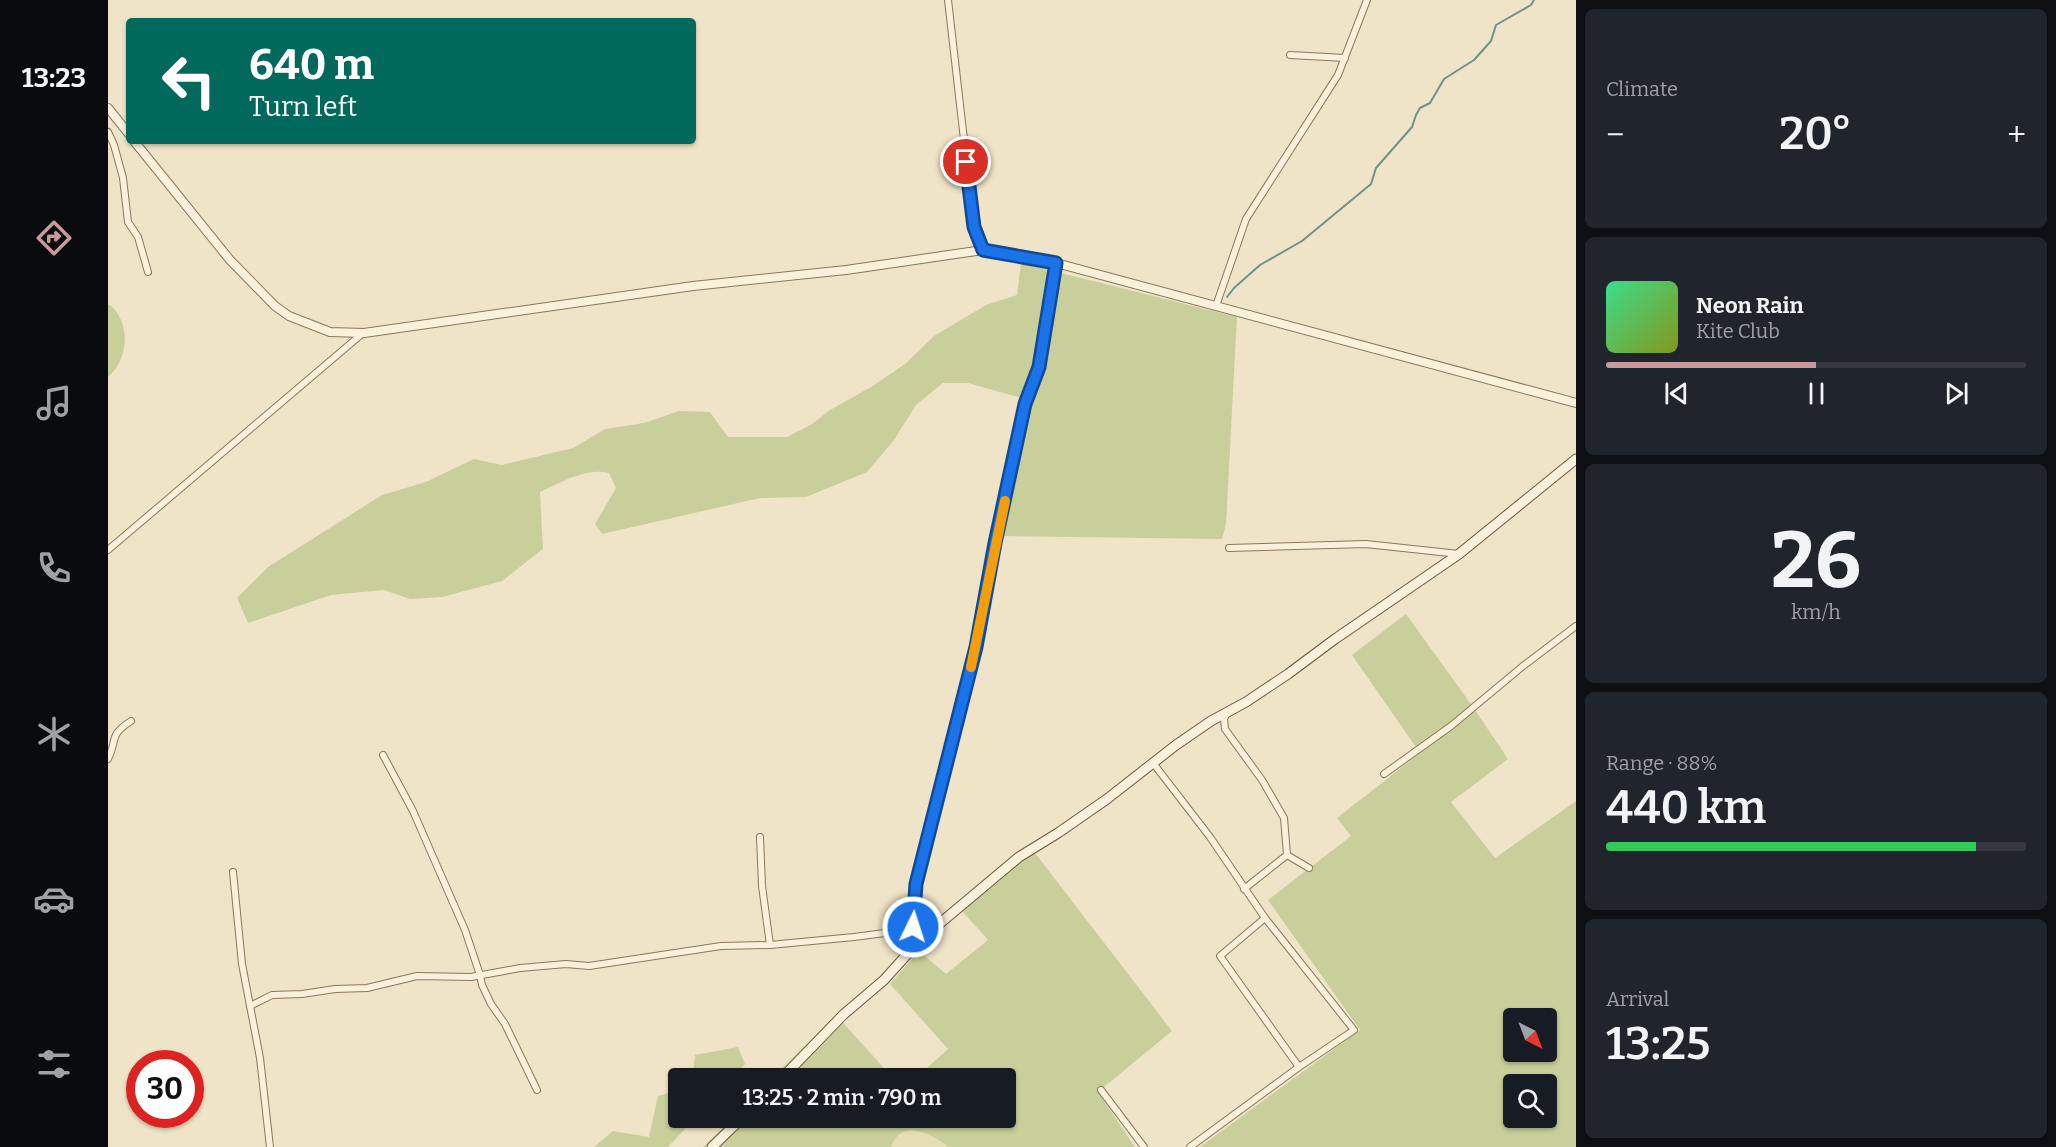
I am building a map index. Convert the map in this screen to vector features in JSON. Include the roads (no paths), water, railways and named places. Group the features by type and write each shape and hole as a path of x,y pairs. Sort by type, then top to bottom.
{"main road":[{"path":"792,1068 843,1015 884,980 920,940 1019,857 1058,833 1176,745 1288,674 1459,554 1576,459"},
{"path":"712,1147 732,1128"}],"street":[{"path":"948,0 974,227 983,250"},
{"path":"1216,306 1246,219 1338,75 1367,0"},
{"path":"1290,55 1345,58"},
{"path":"108,108 126,130"},
{"path":"108,132 123,178 129,222 140,243 148,272"},
{"path":"136,144 230,260 274,306 289,316 330,332 363,333 671,289 846,270 983,250 1056,263 1576,403"},
{"path":"920,940 913,927 916,884 976,647 995,543 1025,404 1039,367 1056,263"},
{"path":"108,550 363,333"},
{"path":"1229,548 1366,544 1459,554"},
{"path":"1384,774 1450,726 1576,626"},
{"path":"1227,711 1224,719 1225,729 1262,780 1284,818 1287,855"},
{"path":"108,759 112,751 112,740 120,728 131,722"},
{"path":"383,755 413,811 465,930 482,985 491,1004 505,1024 537,1090"},
{"path":"1153,763 1210,837 1265,918 1354,1030 1299,1067 1190,1147"},
{"path":"760,837 762,886 770,945"},
{"path":"1287,855 1309,868"},
{"path":"1244,889 1287,855"},
{"path":"233,872 242,964 260,1058 270,1147"},
{"path":"1265,918 1220,957 1299,1067"},
{"path":"250,1006 272,994 302,994 335,989 367,988 417,976 471,977 500,970 566,964 589,966 721,946 770,945 900,931 913,927"},
{"path":"1101,1090 1144,1147"}],"waterway":[{"path":"1227,297 1260,265 1302,241 1371,184 1376,168 1412,127 1420,108 1430,103 1444,79 1474,60 1491,41 1496,25 1531,5 1534,0"}]}
